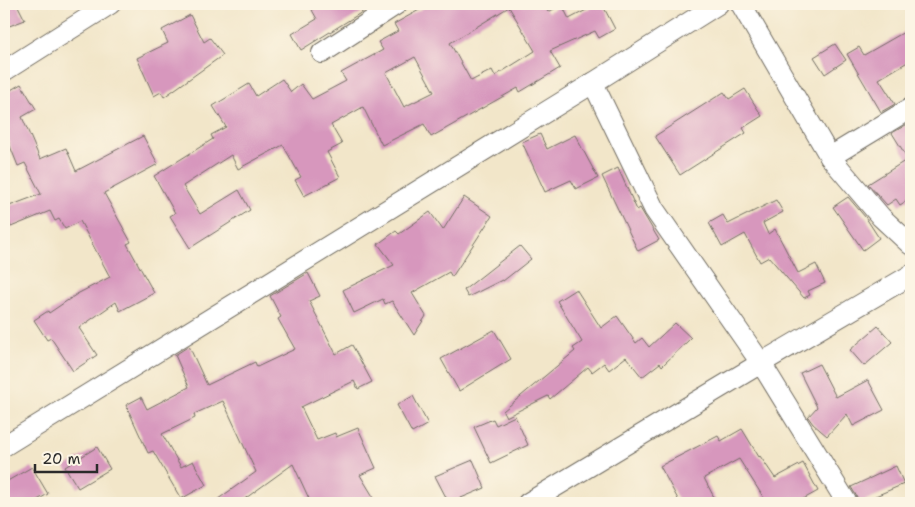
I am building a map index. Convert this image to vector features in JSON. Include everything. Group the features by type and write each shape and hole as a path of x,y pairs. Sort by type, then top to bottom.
{"street":[{"path":"4,70 108,4"},
{"path":"322,53 397,4"},
{"path":"4,446 718,4"},
{"path":"741,4 830,157 881,217 911,245"},
{"path":"593,83 654,208 761,362 847,503"},
{"path":"830,157 911,108"},
{"path":"528,503 761,362 911,275"}],"building":[{"path":"4,4 17,4 25,20 4,28"},
{"path":"321,4 375,4 301,50 292,34 317,19 312,10"},
{"path":"430,4 542,4 548,12 562,5 569,19 598,4 602,4 615,29 599,38 595,31 550,51 560,68 520,92 518,88 431,137 424,124 382,145 363,107 331,125 342,144 327,152 340,177 304,196 295,180 301,177 283,145 238,169 231,155 183,186 200,214 239,190 250,210 190,248 170,216 175,213 154,176 213,139 211,135 226,127 213,106 249,84 256,96 282,79 291,92 301,84 312,99 346,81 341,73 383,50 378,42 398,31 394,24","holes":["509,7 535,51 495,76 492,70 471,81 450,43","415,57 434,92 404,107 386,73"]},
{"path":"190,15 204,42 210,38 223,55 164,97 161,92 154,96 137,58 168,43 162,30"},
{"path":"906,31 911,40 911,60 879,79 895,104 881,112 847,54 859,47 864,55"},
{"path":"835,44 846,60 825,74 814,57"},
{"path":"21,84 36,109 22,117 40,159 66,148 76,171 143,136 158,164 104,193 131,242 127,244 154,293 120,311 116,302 79,328 97,355 73,371 51,338 47,340 34,320 110,277 80,221 65,229 59,219 55,221 50,211 11,227 4,208 41,194 25,163 18,166 4,131 4,94"},
{"path":"745,89 762,116 743,128 746,133 680,175 655,136 724,92 729,99"},
{"path":"911,122 911,198 900,205 896,199 887,205 868,184 908,159 892,133"},
{"path":"540,134 547,149 575,135 598,178 576,189 571,180 545,192 522,142"},
{"path":"618,168 637,210 640,208 659,240 638,251 602,176"},
{"path":"464,197 492,216 452,277 449,272 412,293 426,316 414,335 392,301 385,304 383,299 354,313 343,290 394,265 378,244 396,231 399,234 430,212 443,230"},
{"path":"848,197 866,218 879,238 863,250 833,207"},
{"path":"776,200 783,212 763,223 768,234 775,229 798,273 816,264 825,283 808,291 810,295 804,298 769,257 760,262 745,234 722,247 709,223 723,215 728,224"},
{"path":"520,246 531,259 503,281 468,297 464,290"},
{"path":"308,273 320,296 309,301 336,354 352,345 372,382 358,389 354,381 301,407 317,440 335,433 336,437 358,428 376,468 360,475 377,503 311,503 293,464 239,503 215,503 256,472 223,401 194,414 195,418 162,434 181,467 193,461 206,485 181,499 153,451 148,453 126,405 141,397 147,409 189,387 175,355 189,346 207,385 255,362 257,367 295,349 278,319 281,317 270,296"},
{"path":"576,289 601,328 617,316 636,343 642,338 649,347 675,323 691,338 662,366 660,363 642,377 626,357 609,370 604,363 592,372 588,367 550,399 548,396 506,417 503,411 575,351 573,348 582,342 557,301"},
{"path":"878,326 892,342 864,366 850,350"},
{"path":"494,330 511,359 459,391 441,359"},
{"path":"819,364 836,397 868,380 884,410 853,426 847,414 827,436 808,417 817,407 800,373"},
{"path":"413,396 428,424 412,433 397,405"},
{"path":"515,416 528,445 491,463 474,427 493,419 496,425"},
{"path":"742,429 759,457 775,478 803,463 818,491 796,503 767,503 739,459 704,478 717,503 680,503 660,466 718,436 721,441"},
{"path":"97,447 110,469 78,488 65,467"},
{"path":"473,460 485,488 449,503 435,476"},
{"path":"896,466 904,484 859,503 851,487"},
{"path":"32,467 48,494 32,503 4,503 4,483"}]}
